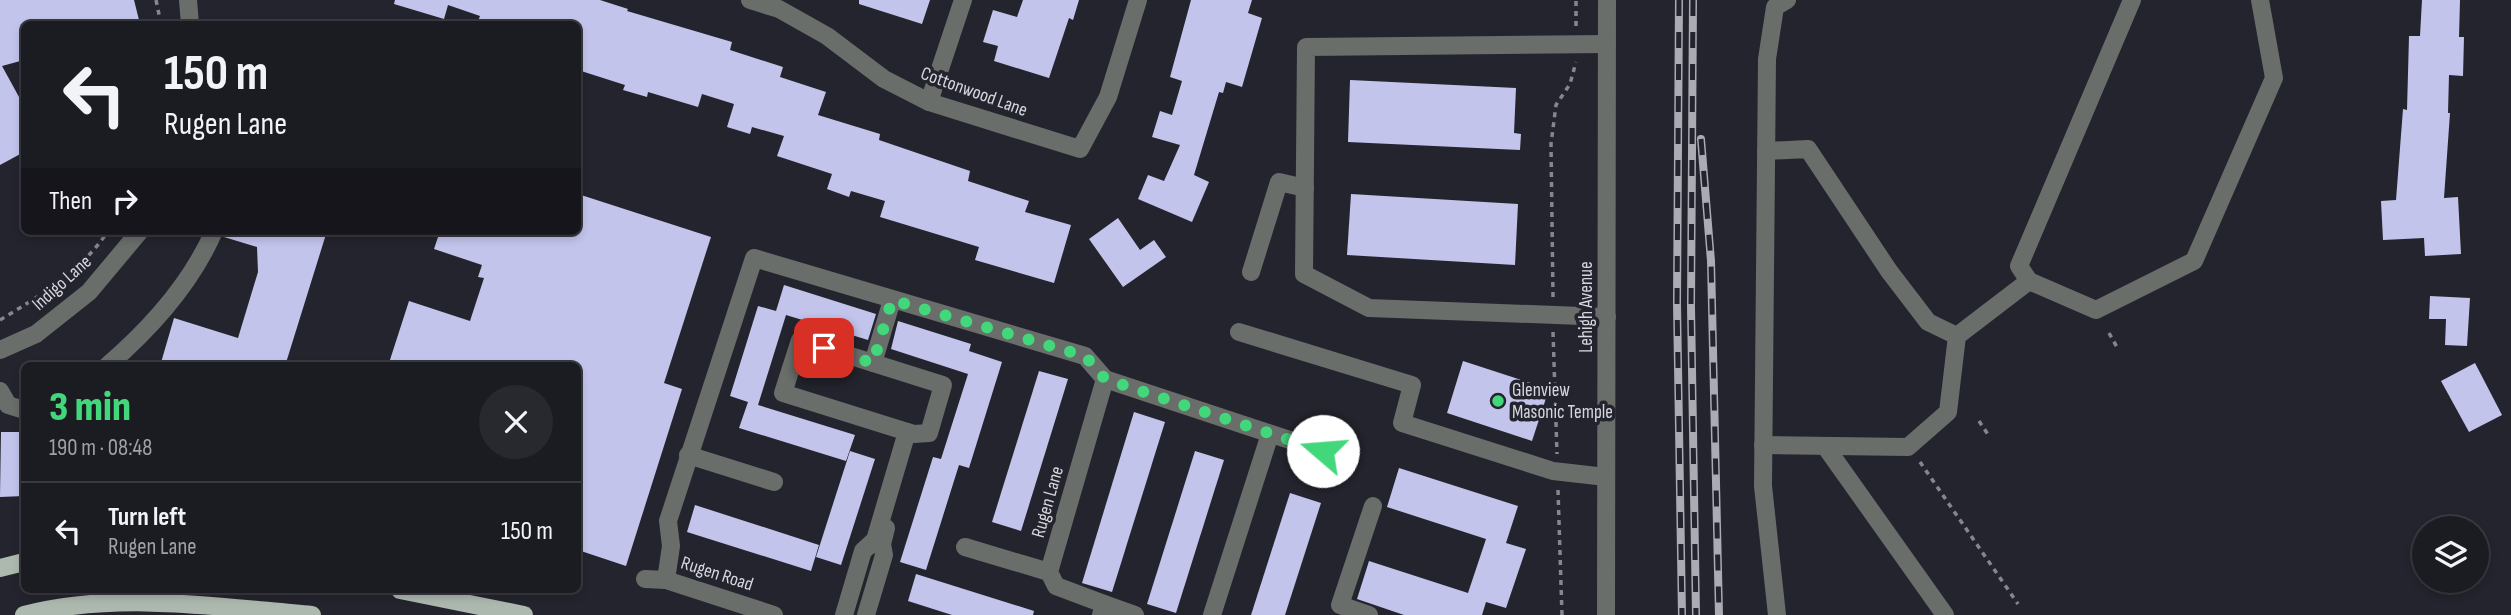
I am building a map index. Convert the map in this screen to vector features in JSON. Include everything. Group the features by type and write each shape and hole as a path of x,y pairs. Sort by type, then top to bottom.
{"main road":[{"path":"0,568 21,563"},
{"path":"415,593 524,615"},
{"path":"24,615 49,608 160,602 312,615"}],"street":[{"path":"188,0 190,21"},
{"name":"Cottonwood Lane","path":"750,0 780,5 884,79 929,102 1080,149 1108,97 1138,0"},
{"path":"929,102 963,0"},
{"name":"Lehigh Avenue","path":"1606,615 1607,0"},
{"path":"1777,615 1763,486 1767,59 1775,8 1787,0"},
{"path":"2132,0 2019,266 2029,281 2096,310 2193,261 2274,78 2260,0"},
{"path":"1606,317 1369,308 1304,274 1306,47 1607,44"},
{"path":"1766,151 1808,149 1889,271 1928,322 1957,336"},
{"path":"1251,272 1279,182 1305,188"},
{"name":"Indigo Lane","path":"0,350 36,334 89,292 137,235"},
{"path":"111,362 169,302 189,277 212,235"},
{"path":"666,580 671,546 668,521 754,258 1085,356 1105,379 1323,451"},
{"path":"1763,445 1908,447 1948,412 1957,336 2029,281"},
{"path":"873,363 892,300"},
{"path":"1239,332 1412,385 1402,423 1553,471 1606,477"},
{"path":"800,340 943,385 929,433 910,433 783,393 800,340"},
{"name":"Rugen Lane","path":"1049,572 1105,379"},
{"path":"0,391 8,405 21,409"},
{"path":"844,615 863,551 875,540 910,433"},
{"path":"866,615 884,555 882,544 910,433"},
{"path":"1212,615 1270,434"},
{"path":"1825,446 1945,615"},
{"path":"688,455 774,482"},
{"path":"1369,615 1340,605 1373,506"},
{"path":"965,547 1049,572 1056,586 1103,610 1135,615"},
{"name":"Rugen Road","path":"645,579 666,580 774,615"}],"path":[{"path":"156,0 160,21"},
{"path":"0,320 55,286 95,250 105,235"},
{"path":"2109,333 2118,349"},
{"path":"1979,421 1989,436"},
{"path":"1920,462 2018,604"}],"building":[{"path":"0,0 134,0 139,21 21,21 21,61 2,66 21,101 21,154 0,165"},
{"path":"395,0 600,0 628,9 627,11 732,42 730,50 783,67 780,77 826,92 818,115 880,134 879,140 970,171 968,181 1029,201 1025,212 1071,225 1054,283 975,260 979,247 880,217 885,201 851,191 849,197 827,189 832,174 777,156 784,136 752,127 750,134 727,127 734,104 702,94 698,107 648,92 647,97 623,90 625,85 581,71 581,21 478,21 480,16 448,5 444,19 394,4"},
{"path":"859,0 930,0 922,24 859,4"},
{"path":"1023,0 1079,0 1073,20 1069,18 1049,78 994,61 998,46 983,42 993,10 1017,17"},
{"path":"1191,0 1252,0 1248,13 1262,18 1242,87 1226,82 1223,93 1219,92 1194,175 1209,182 1192,222 1138,199 1148,175 1164,181 1180,145 1152,137 1160,111 1172,115 1182,81 1170,77"},
{"path":"2422,0 2460,0 2459,37 2464,37 2463,76 2449,75 2450,113 2444,198 2458,197 2461,254 2425,256 2424,238 2383,240 2381,201 2396,200 2403,109 2407,110 2409,36 2420,36"},
{"path":"1350,80 1516,88 1514,133 1521,134 1520,150 1348,142"},
{"path":"1351,194 1518,204 1515,265 1347,255"},
{"path":"581,195 711,237 664,383 682,389 626,566 581,551 581,362 389,362 409,301 470,321 484,278 478,277 482,265 434,249 439,235 581,235"},
{"path":"1118,218 1140,250 1154,240 1166,257 1123,287 1089,239"},
{"path":"326,235 286,362 161,362 174,318 238,338 258,272 257,247 224,237"},
{"path":"784,285 876,314 868,340 786,315 758,405 855,435 846,461 739,428 748,402 730,396 758,306 776,311"},
{"path":"2430,296 2470,298 2467,346 2445,345 2446,319 2429,319"},
{"path":"898,321 971,344 969,351 1002,362 969,468 959,465 926,570 900,562 933,457 941,459 968,374 891,349"},
{"name":"Glenview Masonic Temple","path":"1463,361 1549,389 1532,441 1447,413"},
{"path":"2475,363 2502,415 2469,432 2441,381"},
{"path":"1039,371 1068,379 1021,531 992,522"},
{"path":"1134,412 1165,422 1112,592 1082,583"},
{"path":"1,432 21,432 21,496 0,497"},
{"path":"850,451 875,459 841,565 816,557"},
{"path":"1195,451 1224,460 1176,613 1147,604"},
{"path":"1399,468 1518,506 1506,543 1526,549 1506,608 1486,602 1482,615 1404,615 1357,599 1369,561 1468,593 1486,539 1387,507"},
{"path":"1290,493 1321,503 1285,615 1251,615"},
{"path":"695,505 819,545 811,571 687,532"},
{"path":"916,574 1034,611 1033,615 952,615 908,601"}],"railway":[{"path":"1679,0 1677,303 1682,615"},
{"path":"1693,0 1691,307 1696,615"},
{"path":"1701,139 1711,261 1719,615"}],"place":[{"name":"Glenview Masonic Temple","path":"1498,401"}],"route":[{"path":"824,348 873,363 892,300 1085,356 1105,379 1323,451"}]}
